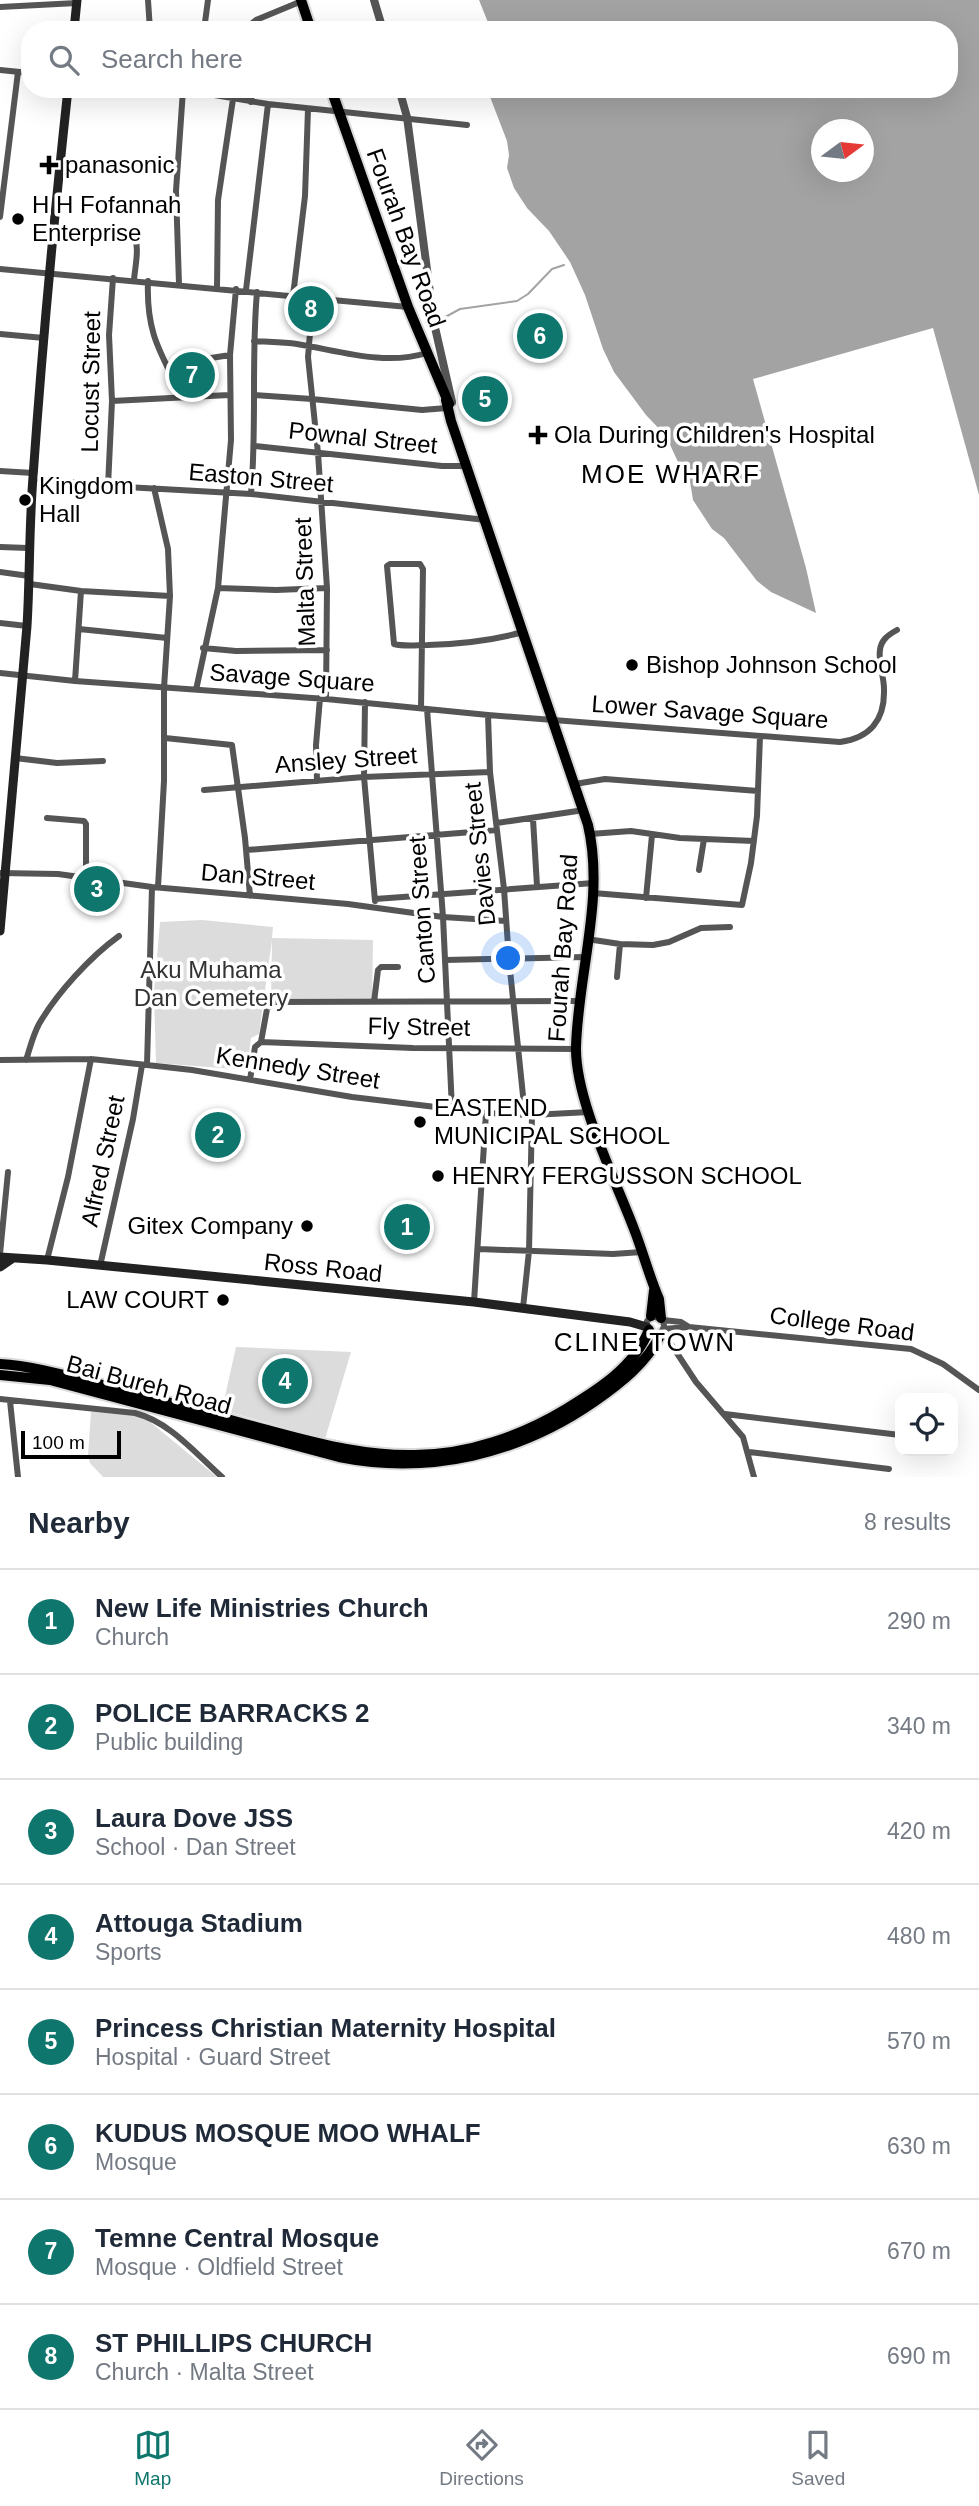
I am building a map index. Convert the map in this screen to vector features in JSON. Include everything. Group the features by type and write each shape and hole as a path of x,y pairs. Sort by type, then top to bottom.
{"main road":[{"path":"302,1 308,21"},
{"path":"75,21 77,2"},
{"path":"0,931 3,873 27,626 28,548 44,338 67,98"},
{"name":"Fourah Bay Road","path":"334,98 408,307 448,405 518,609 523,632 544,683"},
{"name":"Fourah Bay Road","path":"448,405 466,466 544,683 590,834 594,888 576,1049 589,1112 659,1299 656,1325"},
{"name":"Ross Road","path":"0,1255 474,1302 656,1325"},
{"path":"0,1267 13,1258"},
{"path":"0,1364 47,1371 117,1388 344,1450 416,1455 443,1453 489,1443 519,1434 554,1417 583,1399 623,1368 656,1325"},
{"name":"Bai Bureh Road","path":"0,1375 50,1380 349,1460 416,1464 444,1462 491,1452 555,1426 607,1393 648,1355 656,1325"}],"street":[{"path":"148,0 149,21"},
{"path":"205,21 208,0"},
{"path":"374,0 380,21"},
{"path":"255,21 302,1"},
{"path":"0,7 77,2"},
{"path":"0,70 21,72"},
{"path":"0,217 18,72"},
{"path":"179,284 176,191 181,98"},
{"path":"228,98 467,125"},
{"path":"251,98 251,102"},
{"path":"254,396 312,398 422,410 448,405 429,287 407,117 402,98"},
{"path":"217,288 218,200 233,99"},
{"path":"246,290 268,104"},
{"path":"293,296 305,196 308,108"},
{"path":"55,229 132,233 137,247 134,280"},
{"path":"0,269 408,307"},
{"name":"Locust Street","path":"108,486 112,401 109,335 113,278"},
{"path":"148,281 148,316 155,343 182,396"},
{"path":"196,690 218,587 228,492 231,440 230,355 236,289"},
{"path":"251,494 255,446 254,341 257,292"},
{"name":"Malta Street","path":"313,298 308,346 327,588 327,650 316,746 317,781"},
{"path":"0,334 44,338"},
{"path":"254,341 399,359 427,354"},
{"path":"167,365 230,355"},
{"path":"112,401 229,395"},
{"name":"Pownal Street","path":"255,446 466,466"},
{"name":"Easton Street","path":"0,471 108,486 251,494 486,520"},
{"name":"Alfred Street","path":"100,1266 145,1065 165,738 164,688 170,596 168,549 154,488"},
{"path":"0,547 28,548"},
{"name":"Canton Street","path":"421,645 394,644 386,570 390,564 422,566 421,645 424,708 443,917 452,1109"},
{"path":"0,572 81,591 170,596"},
{"path":"218,587 276,590 327,588"},
{"path":"75,681 81,591"},
{"path":"0,623 27,626"},
{"path":"79,629 167,638"},
{"name":"Lower Savage Square","path":"556,723 832,742 860,738 877,720 883,705 885,688 880,650 884,639 897,630"},
{"path":"421,645 475,643 523,632"},
{"path":"203,648 236,651 327,650"},
{"name":"Savage Square","path":"0,673 365,702 556,723"},
{"path":"365,702 364,777 376,910"},
{"name":"Davies Street","path":"488,715 490,772 504,889 518,1048 529,1115 528,1251 523,1308"},
{"path":"375,899 537,886 594,888 646,898 742,905 754,841 760,736"},
{"path":"165,738 232,745 247,850 250,896"},
{"path":"15,758 57,763 103,761"},
{"name":"Ansley Street","path":"204,790 364,777 490,772"},
{"path":"575,783 605,779 758,791"},
{"path":"247,850 436,835 584,810"},
{"path":"47,818 84,821 86,824 86,878"},
{"path":"533,819 537,886"},
{"path":"590,834 631,831 652,835 754,841"},
{"path":"646,898 652,835"},
{"path":"699,870 704,839"},
{"name":"Dan Street","path":"3,873 29,872 155,887 348,904 376,910 443,917 506,920"},
{"path":"587,939 620,944 669,942 701,928 730,927"},
{"path":"26,1060 38,1026 49,1009 88,963 119,936"},
{"path":"617,977 620,944"},
{"path":"445,960 585,957"},
{"path":"374,1002 378,970 381,967 398,967"},
{"path":"250,1080 253,1054 257,1044 261,1042 267,1009 274,1002 580,1002"},
{"name":"Fly Street","path":"261,1042 576,1049"},
{"path":"47,1260 68,1177 90,1059"},
{"name":"Kennedy Street","path":"0,1060 90,1059 192,1070 352,1097 486,1113 529,1115 589,1112"},
{"path":"474,1302 486,1113"},
{"path":"0,1255 8,1172"},
{"path":"479,1249 622,1254 642,1252"},
{"path":"656,1325 696,1382 743,1437 754,1477"},
{"name":"College Road","path":"656,1325 911,1349 943,1364 979,1390"},
{"path":"0,1399 135,1413 153,1418 222,1477"},
{"path":"10,1401 18,1477"},
{"path":"725,1414 895,1434"},
{"path":"749,1452 889,1469"}],"green space":[{"name":"Aku Muhama Dan Cemetery","path":"202,920 273,927 272,938 373,940 372,1003 271,1001 272,940 259,1034 251,1038 247,1070 156,1063 154,992 160,922"},
{"path":"236,1347 351,1352 325,1439 222,1410"},
{"path":"91,1412 133,1413 150,1422 217,1477 103,1477 90,1463 88,1456"}],"shaded area":[{"path":"479,0 979,0 979,495 933,328 753,379 816,613 771,592 757,581 724,538 712,529 693,500 688,469 678,462 666,436 646,415 614,372 570,262 514,188 507,168 507,141 490,98 958,98 958,21 487,21"}],"waterway":[{"path":"438,321 460,309 517,301 528,294 552,269 564,265"}],"place":[{"name":"panasonic","path":"49,165"},
{"name":"H H Fofannah Enterprise","path":"18,219"},
{"name":"ST PHILLIPS CHURCH","path":"311,309"},
{"name":"KUDUS MOSQUE MOO WHALF","path":"540,336"},
{"name":"Temne Central Mosque","path":"192,375"},
{"name":"Princess Christian Maternity Hospital","path":"485,399"},
{"name":"Ola During Children's Hospital","path":"538,435"},
{"name":"Kingdom Hall","path":"25,500"},
{"name":"Bishop Johnson School","path":"632,665"},
{"name":"Laura Dove JSS","path":"97,889"},
{"name":"EASTEND MUNICIPAL SCHOOL","path":"420,1122"},
{"name":"POLICE BARRACKS 2","path":"218,1135"},
{"name":"HENRY FERGUSSON SCHOOL","path":"438,1176"},
{"name":"Gitex Company","path":"307,1226"},
{"name":"New Life Ministries Church","path":"407,1227"},
{"name":"LAW COURT","path":"223,1300"},
{"name":"Attouga Stadium","path":"285,1381"}],"district":[{"name":"MOE WHARF","path":"671,474"},
{"name":"CLINE TOWN","path":"645,1342"}]}
